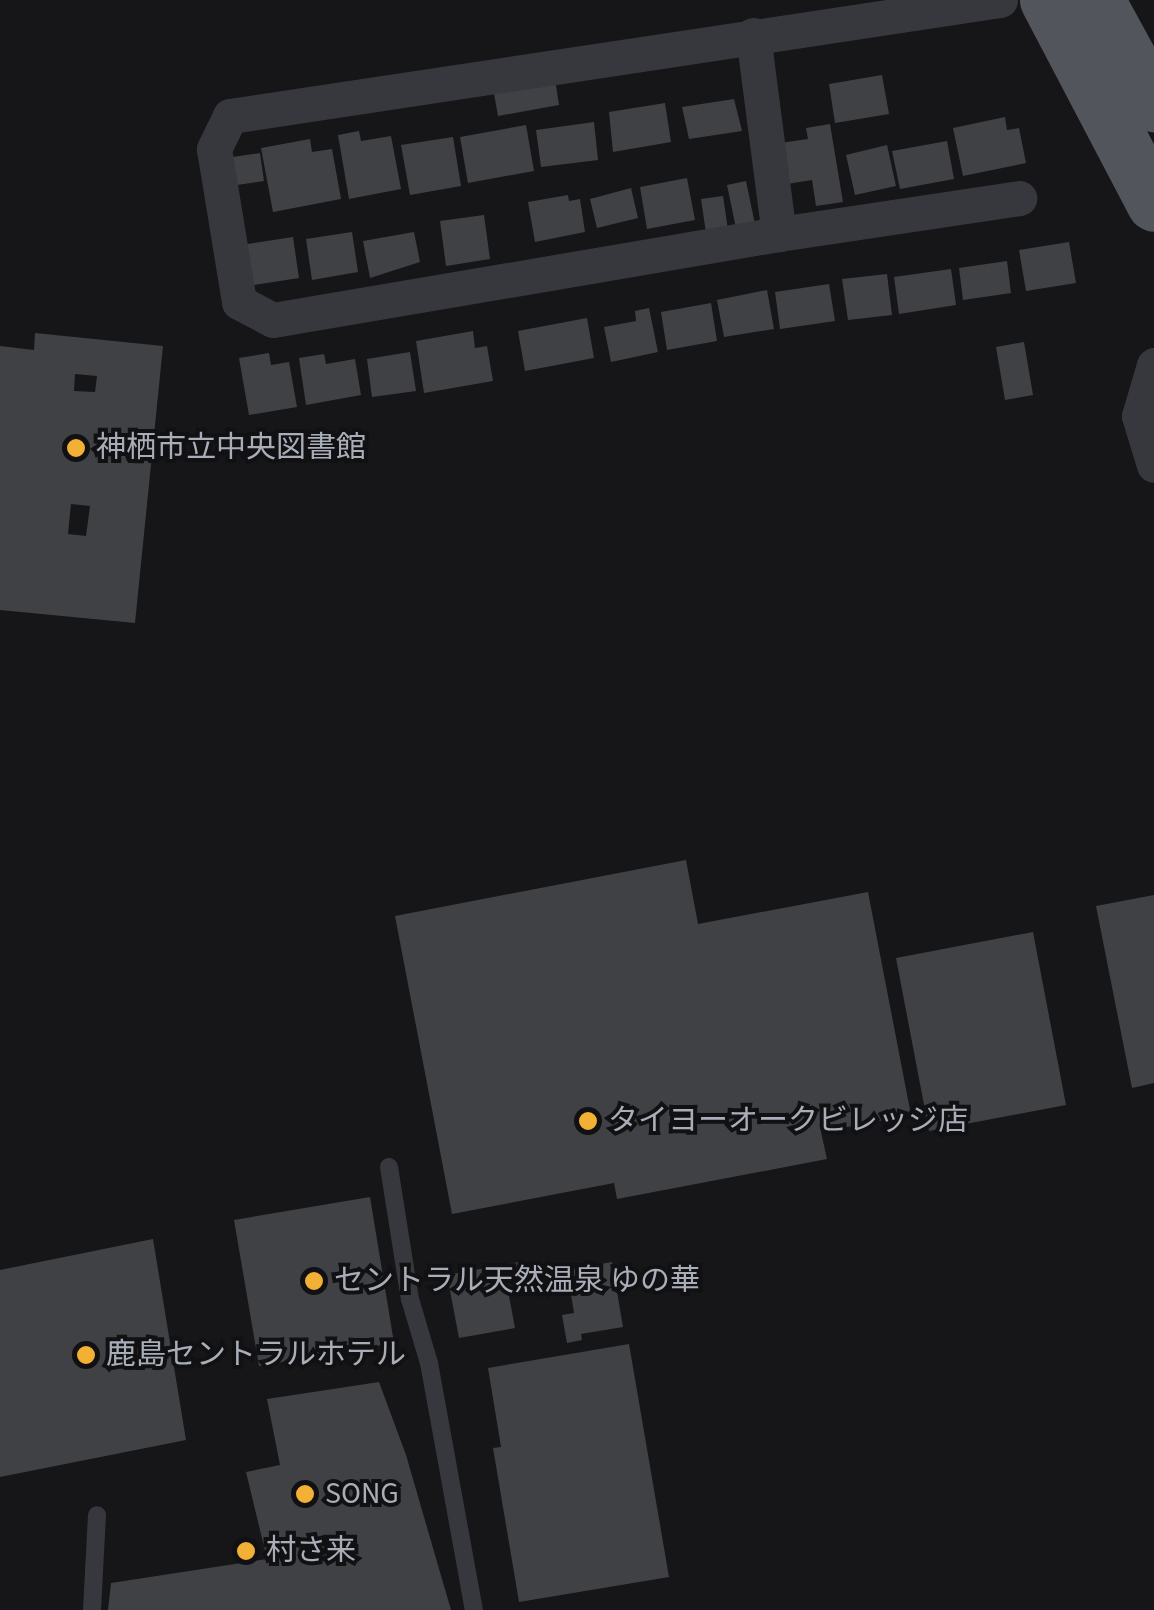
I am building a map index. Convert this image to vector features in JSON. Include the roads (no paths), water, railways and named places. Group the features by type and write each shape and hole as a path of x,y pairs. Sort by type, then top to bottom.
{"main road":[{"path":"1047,0 1154,204"},
{"path":"1097,0 1154,104"}],"street":[{"path":"1000,0 230,116 214,149 239,302 273,320 779,234 1019,198"},
{"path":"752,35 779,234"},
{"path":"1154,365 1139,416 1154,464"}],"lane":[{"path":"388,1167 410,1299 429,1363 474,1610"},
{"path":"92,1610 97,1514"}],"place":[{"name":"神栖市立中央図書館","path":"76,448"},
{"name":"タイヨーオークビレッジ店","path":"588,1121"},
{"name":"セントラル天然温泉 ゆの華","path":"314,1281"},
{"name":"鹿島セントラルホテル","path":"86,1355"},
{"name":"SONG","path":"305,1494"},
{"name":"村さ来","path":"246,1551"}]}
